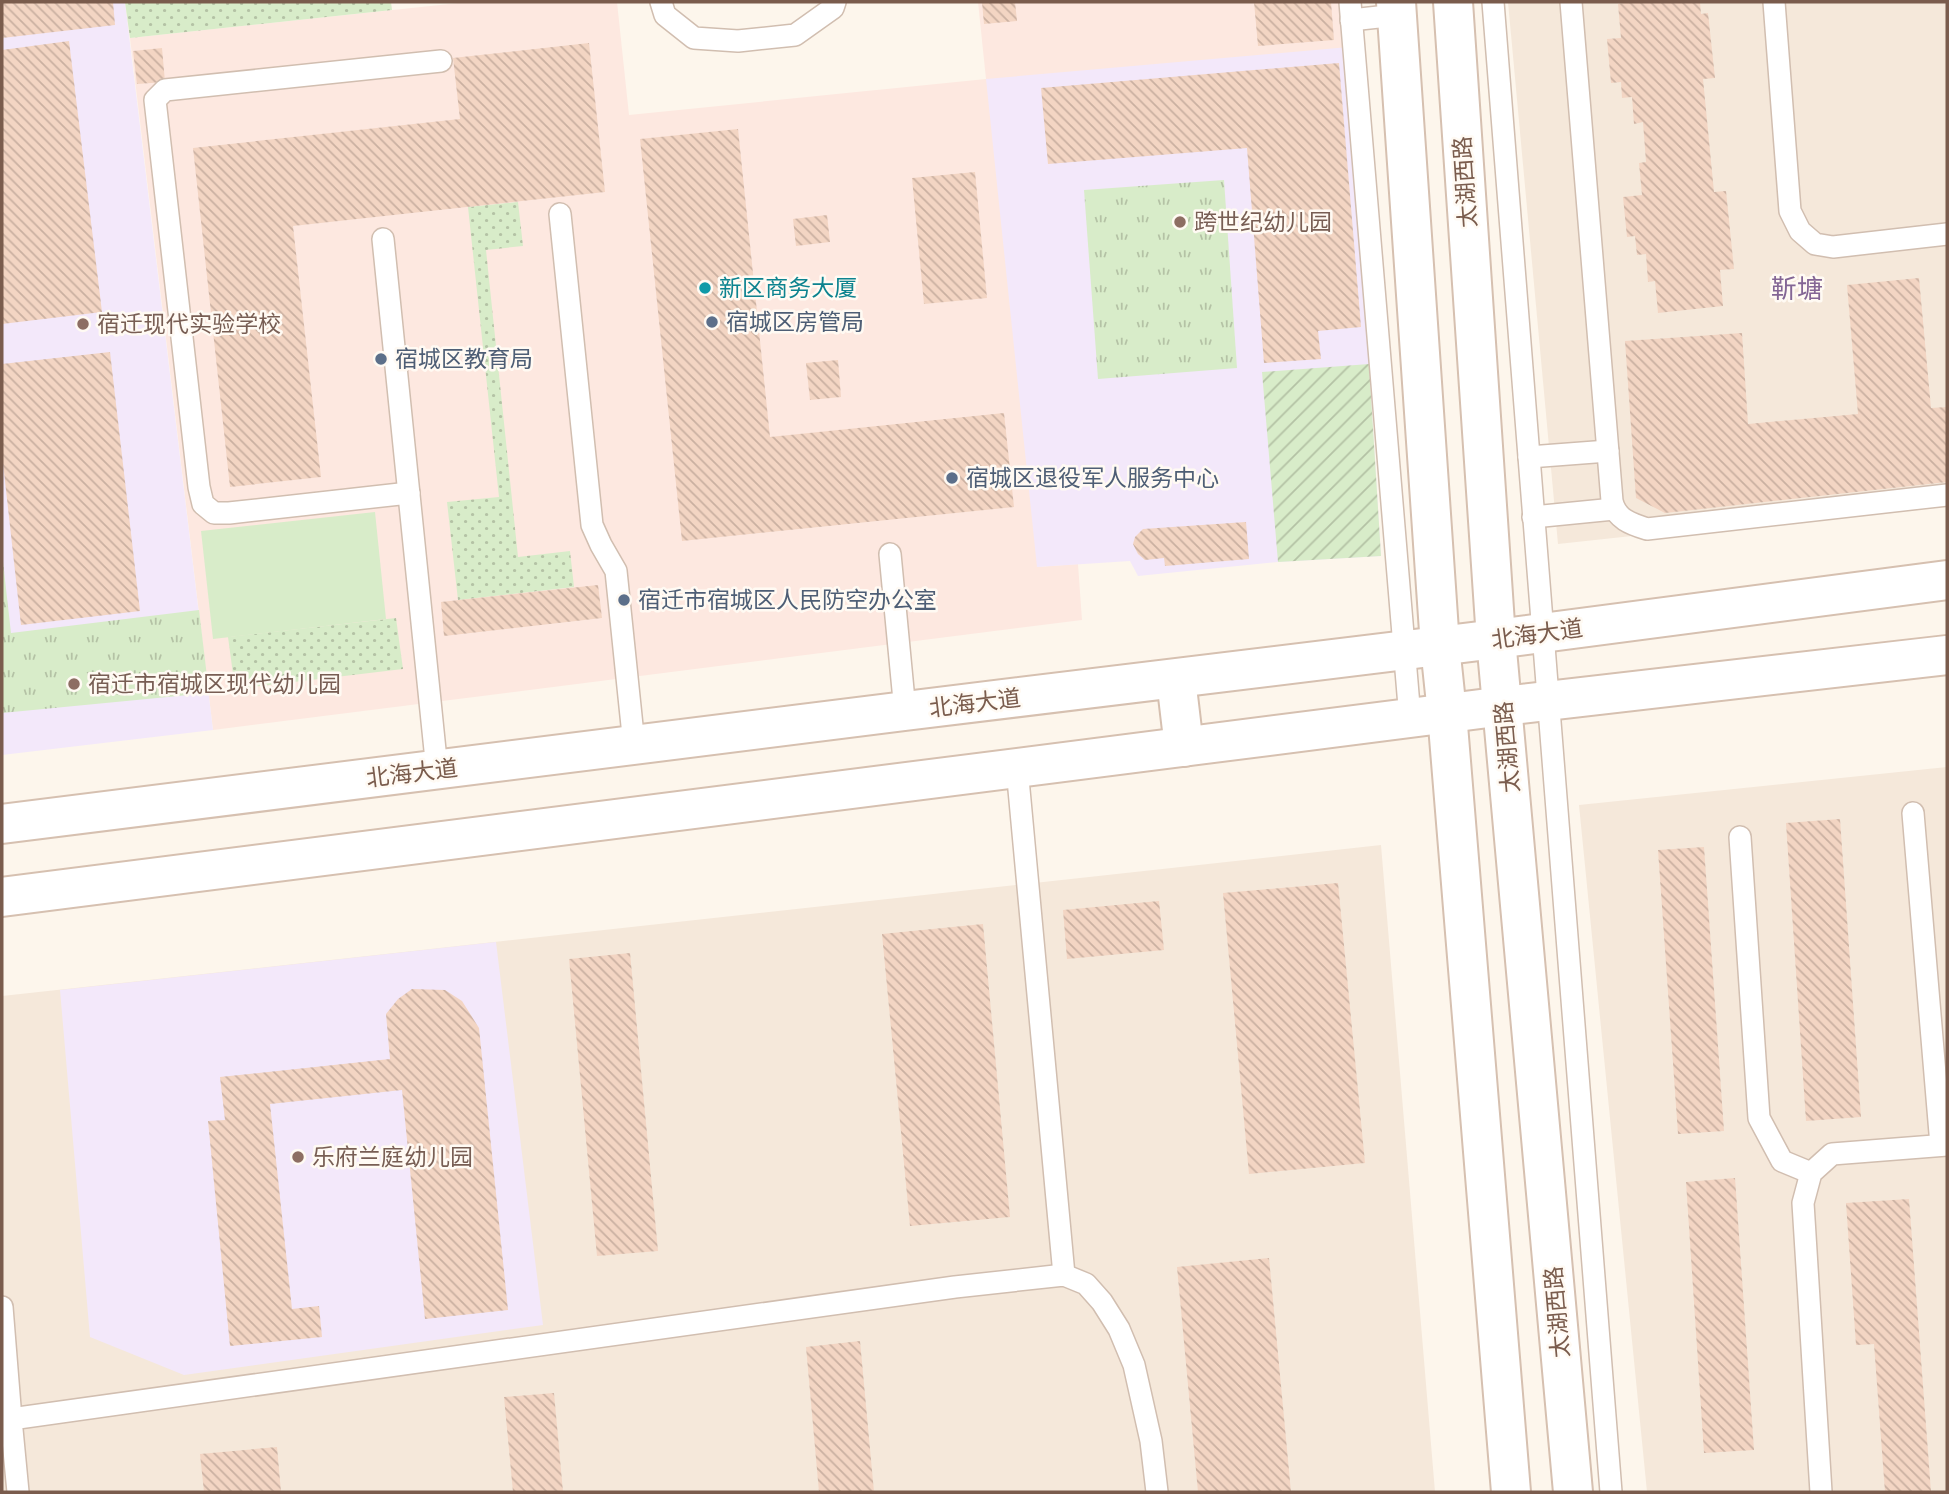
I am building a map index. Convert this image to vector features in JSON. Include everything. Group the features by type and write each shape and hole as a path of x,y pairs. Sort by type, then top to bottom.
{"street":[{"name":"太湖西路","path":"1452,2 1496,639 1573,1492"},
{"path":"1396,8 1422,648 1511,1492"},
{"name":"北海大道","path":"2,824 1496,639 1947,580"},
{"path":"2,897 1504,706 1947,654"},
{"path":"1176,679 1184,747"}],"lane":[{"path":"661,2 665,15 694,38 738,41 795,35 833,8 835,2"},
{"path":"1493,2 1611,1492"},
{"path":"1571,2 1614,509 1629,524 1647,529 1947,495"},
{"path":"1774,2 1790,211 1800,231 1815,244 1833,247 1947,234"},
{"path":"1396,8 1351,11 1422,648"},
{"path":"408,493 229,513 214,513 203,504 155,100 165,90 441,61"},
{"path":"560,214 592,525 600,545 616,571 634,745"},
{"path":"383,239 437,770"},
{"path":"1529,457 1608,452"},
{"path":"1533,517 1614,509"},
{"path":"890,554 905,711"},
{"path":"1017,768 1064,1275"},
{"path":"1821,1492 1803,1203 1811,1172 1832,1154 1944,1145 1913,813"},
{"path":"1740,837 1759,1118 1782,1161 1811,1172"},
{"path":"11,1419 966,1285 1064,1275 1086,1284 1102,1302 1119,1329 1135,1365 1157,1492"},
{"path":"2,1307 18,1492"}],"shaded area":[{"name":"宿迁现代实验学校","path":"2,2 125,2 213,730 2,755"},
{"path":"468,2 617,2 629,115 986,79 978,2 1346,2 1349,47 1037,567 1078,564 1082,620 213,730 130,38"},
{"path":"1508,2 1947,2 1947,502 1558,544"},
{"name":"跨世纪幼儿园","path":"1349,47 1381,556 1278,562 1138,576 1130,561 1037,567 986,79"},
{"path":"1947,767 1947,1492 1647,1492 1579,805"},
{"path":"1381,845 1435,1492 2,1492 2,996"},
{"name":"乐府兰庭幼儿园","path":"496,942 543,1325 184,1375 90,1337 60,990"}],"green space":[{"path":"125,2 391,2 392,10 130,38"},
{"path":"1224,180 1237,368 1098,379 1084,190"},
{"path":"518,202 523,246 486,250 518,557 570,551 574,587 458,600 447,502 499,497 468,207"},
{"path":"1369,364 1381,556 1278,562 1262,372"},
{"path":"375,512 386,619 213,639 201,531"},
{"path":"2,553 11,633 199,610 209,693 2,713"},
{"path":"396,618 403,669 235,689 228,637"}],"building":[{"path":"2,2 113,2 115,25 2,38"},
{"path":"982,2 1015,2 1017,21 984,24"},
{"path":"1254,2 1331,2 1334,40 1258,46"},
{"path":"1700,2 1701,14 1708,13 1715,78 1703,79 1714,192 1726,191 1734,269 1720,270 1723,306 1658,313 1655,281 1648,282 1646,254 1637,255 1635,236 1627,237 1623,197 1642,195 1639,163 1646,162 1643,122 1634,124 1632,97 1622,98 1621,82 1611,83 1607,39 1621,38 1618,4"},
{"path":"69,41 102,312 2,324 2,50"},
{"path":"589,43 605,192 293,226 321,477 230,487 193,148 460,119 453,58"},
{"path":"162,48 165,82 137,84 133,51"},
{"path":"1339,63 1361,327 1318,331 1321,359 1264,363 1247,148 1048,164 1041,88"},
{"path":"738,129 770,437 1004,413 1014,507 682,541 640,139"},
{"path":"975,172 987,298 924,304 912,178"},
{"path":"827,215 830,242 796,246 793,219"},
{"path":"1919,278 1931,408 1947,407 1947,482 1665,513 1636,498 1625,341 1742,333 1748,424 1858,414 1847,285"},
{"path":"110,352 140,611 21,625 2,454 2,364"},
{"path":"838,360 841,397 810,400 806,363"},
{"path":"1246,522 1249,559 1165,566 1164,558 1145,560 1133,544 1135,537 1143,529"},
{"path":"598,585 602,618 444,636 441,602"},
{"path":"1840,819 1861,1117 1806,1121 1786,823"},
{"path":"1704,847 1724,1131 1678,1134 1658,850"},
{"path":"1338,883 1365,1163 1249,1174 1223,893"},
{"path":"1159,901 1164,950 1067,959 1063,910"},
{"path":"983,924 1010,1217 910,1226 882,934"},
{"path":"630,953 658,1251 597,1256 569,959"},
{"path":"412,989 445,990 462,1001 479,1028 508,1310 425,1319 402,1090 270,1104 292,1309 319,1306 322,1337 230,1346 208,1121 225,1120 220,1077 390,1059 386,1014 398,999"},
{"path":"1735,1178 1754,1450 1704,1453 1686,1182"},
{"path":"1909,1199 1931,1492 1885,1492 1874,1344 1856,1345 1846,1203"},
{"path":"1269,1258 1291,1492 1198,1492 1177,1267"},
{"path":"860,1341 874,1492 819,1492 806,1347"},
{"path":"554,1393 563,1492 513,1492 504,1397"},
{"path":"277,1447 281,1492 204,1492 200,1454"}],"place":[{"name":"跨世纪幼儿园","path":"1180,222"},
{"name":"新区商务大厦","path":"705,288"},
{"name":"宿城区房管局","path":"712,322"},
{"name":"宿迁现代实验学校","path":"83,324"},
{"name":"宿城区教育局","path":"381,359"},
{"name":"宿城区退役军人服务中心","path":"952,478"},
{"name":"宿迁市宿城区人民防空办公室","path":"624,600"},
{"name":"宿迁市宿城区现代幼儿园","path":"74,684"},
{"name":"乐府兰庭幼儿园","path":"298,1157"}],"district":[{"name":"靳塘","path":"1797,289"}]}
